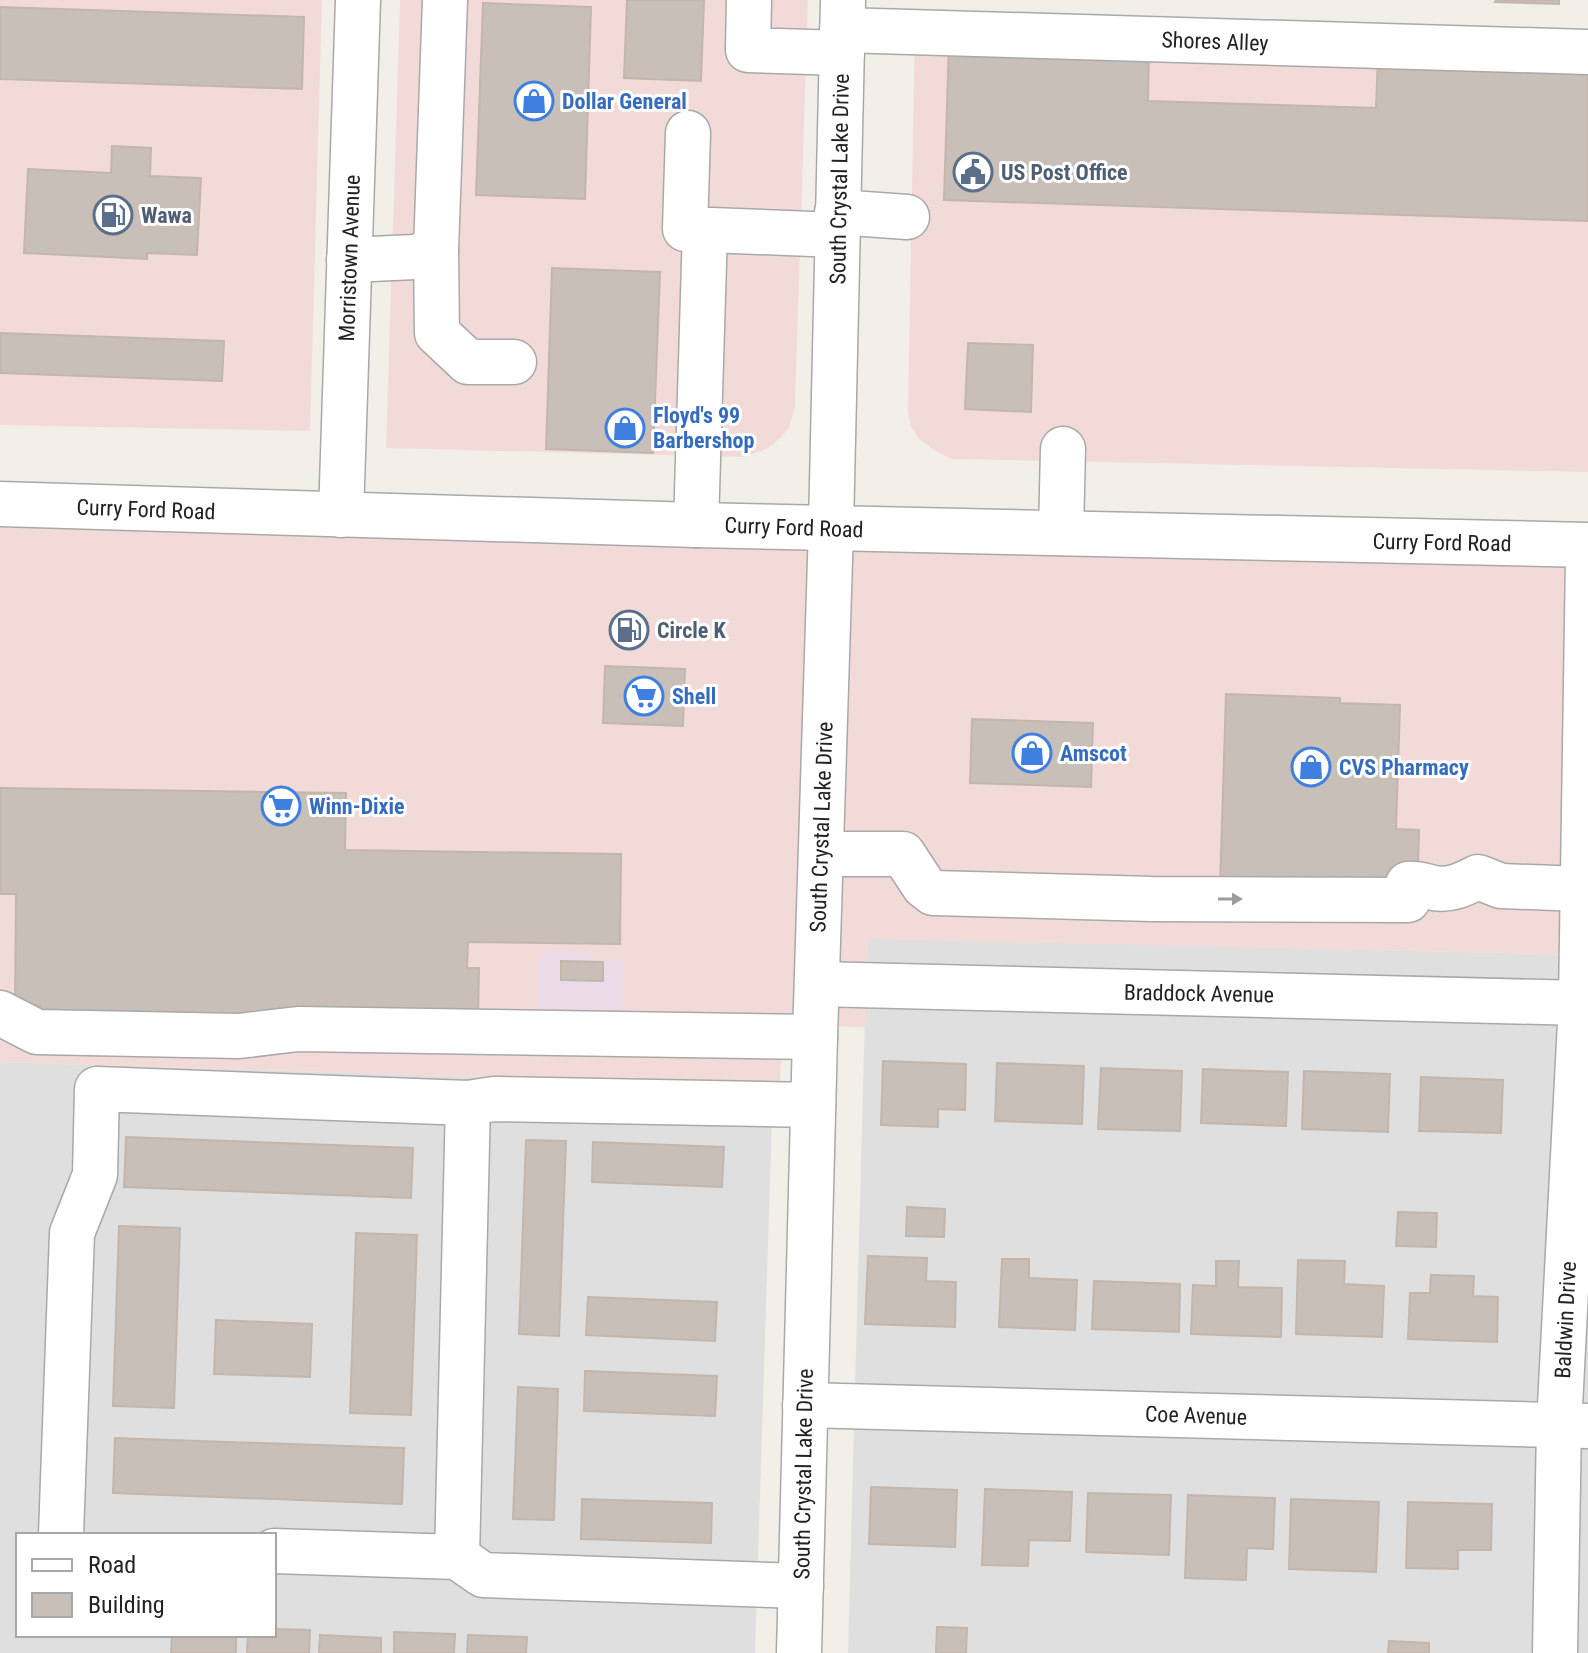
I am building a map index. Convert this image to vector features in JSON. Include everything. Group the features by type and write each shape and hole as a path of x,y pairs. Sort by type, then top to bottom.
{"street":[{"name":"Morristown Avenue","path":"341,515 358,0"},
{"path":"445,0 436,250 437,333 468,362 514,362"},
{"name":"Shores Alley","path":"749,0 748,50 843,28 1588,52"},
{"name":"South Crystal Lake Drive","path":"799,1653 843,28"},
{"path":"688,133 685,229 837,224 907,217"},
{"path":"696,525 705,230"},
{"path":"349,260 415,257 436,250"},
{"path":"1061,533 1063,449"},
{"name":"Curry Ford Road","path":"0,504 696,525 1588,545"},
{"name":"Baldwin Drive","path":"1555,1653 1574,1426 1588,556"},
{"path":"821,854 903,854 924,886 933,893 1152,899 1408,900 1408,884 1456,888 1478,877 1501,886 1582,889"},
{"name":"Braddock Avenue","path":"817,984 1581,1003"},
{"path":"0,1013 37,1032 239,1036 298,1029 815,1037"},
{"path":"61,1533 72,1233 95,1175 97,1089 468,1103 494,1099 813,1105"},
{"path":"457,1557 468,1103"},
{"name":"Coe Avenue","path":"805,1405 1574,1426"},
{"path":"276,1551 457,1557 483,1575 801,1586"}],"shaded area":[{"path":"0,0 322,0 310,431 0,425"},
{"path":"400,0 808,0 795,406 789,428 767,449 743,457 386,448"},
{"path":"915,19 1588,35 1588,472 951,459 934,450 919,439 911,427 908,412"},
{"path":"0,504 1588,549 1588,955 868,939 865,1027 782,1025 780,1086 0,1062"},
{"path":"867,938 1588,955 1588,1653 848,1653"},
{"path":"542,952 590,953 590,961 623,961 622,1014 538,1013 538,961"},
{"path":"0,1062 773,1086 755,1653 0,1653"}],"building":[{"path":"627,0 704,0 701,81 624,78"},
{"path":"1559,0 1559,4 1495,2"},
{"name":"Dollar General","path":"483,3 591,7 585,199 476,195"},
{"path":"0,7 304,17 302,89 0,79"},
{"path":"949,43 1149,50 1148,101 1376,108 1378,55 1588,62 1588,221 944,200"},
{"path":"112,146 151,148 150,176 201,178 197,255 147,253 147,259 24,253 28,169 111,173"},
{"path":"552,268 660,272 653,453 546,449"},
{"path":"0,333 224,341 222,381 0,373"},
{"path":"968,343 1033,345 1031,412 965,409"},
{"name":"Shell","path":"605,666 685,669 683,726 603,723"},
{"name":"CVS Pharmacy","path":"1226,694 1340,698 1340,703 1400,705 1396,829 1419,830 1418,869 1393,868 1392,892 1220,886"},
{"name":"Amscot","path":"972,719 1093,723 1091,787 970,783"},
{"path":"0,788 346,793 345,850 621,854 620,944 468,942 467,968 479,968 478,1018 40,1018 40,1005 15,1004 16,894 0,894"},
{"path":"561,961 603,962 603,981 561,980"},
{"path":"883,1061 966,1064 965,1110 938,1109 938,1127 881,1125"},
{"path":"997,1063 1084,1066 1082,1124 995,1121"},
{"path":"1101,1068 1182,1071 1180,1131 1098,1129"},
{"path":"1203,1069 1288,1072 1286,1126 1201,1123"},
{"path":"1304,1071 1390,1074 1388,1132 1302,1129"},
{"path":"1421,1077 1503,1080 1501,1133 1419,1131"},
{"path":"126,1137 413,1148 411,1198 124,1187"},
{"path":"526,1140 566,1141 559,1336 519,1334"},
{"path":"593,1142 724,1147 722,1187 592,1182"},
{"path":"907,1207 945,1209 944,1237 906,1236"},
{"path":"1398,1212 1437,1213 1436,1247 1396,1246"},
{"path":"119,1226 180,1228 174,1408 113,1406"},
{"path":"356,1233 417,1235 411,1415 350,1413"},
{"path":"868,1256 927,1258 926,1281 956,1282 955,1327 865,1324"},
{"path":"1002,1259 1029,1259 1029,1278 1077,1280 1075,1330 999,1327"},
{"path":"1298,1260 1345,1261 1344,1284 1384,1286 1382,1337 1296,1334"},
{"path":"1216,1261 1239,1261 1238,1287 1282,1288 1281,1337 1191,1334 1193,1285 1216,1286"},
{"path":"1431,1275 1474,1276 1473,1296 1498,1297 1497,1342 1408,1339 1410,1293 1430,1293"},
{"path":"1094,1281 1180,1284 1179,1332 1092,1329"},
{"path":"588,1297 717,1302 715,1341 586,1335"},
{"path":"216,1320 312,1324 310,1377 214,1374"},
{"path":"585,1371 717,1376 715,1416 584,1411"},
{"path":"518,1387 558,1389 554,1520 513,1519"},
{"path":"115,1438 404,1448 402,1504 113,1493"},
{"path":"871,1487 957,1490 955,1547 869,1544"},
{"path":"985,1489 1072,1492 1070,1541 1029,1540 1028,1566 982,1565"},
{"path":"1088,1493 1171,1495 1169,1555 1086,1552"},
{"path":"1188,1495 1275,1498 1273,1549 1247,1548 1246,1580 1185,1578"},
{"path":"582,1499 712,1503 711,1543 581,1539"},
{"path":"1291,1499 1379,1502 1376,1572 1289,1569"},
{"path":"1408,1502 1492,1504 1491,1550 1458,1550 1458,1569 1406,1568"},
{"path":"937,1627 967,1628 966,1653 936,1653"},
{"path":"276,1629 310,1630 309,1653 247,1653 248,1637 276,1637"},
{"path":"394,1632 455,1634 454,1653 394,1653"},
{"path":"320,1635 381,1638 381,1653 319,1653"},
{"path":"468,1635 527,1637 526,1653 467,1653"},
{"path":"172,1637 236,1637 236,1653 171,1653"},
{"path":"1389,1641 1429,1643 1429,1653 1388,1653"}],"place":[{"name":"Dollar General","path":"534,101"},
{"name":"US Post Office","path":"973,172"},
{"name":"Wawa","path":"113,215"},
{"name":"Floyd's 99 Barbershop","path":"625,428"},
{"name":"Circle K","path":"629,630"},
{"name":"Shell","path":"644,696"},
{"name":"Amscot","path":"1032,753"},
{"name":"CVS Pharmacy","path":"1311,767"},
{"name":"Winn-Dixie","path":"281,806"}]}
